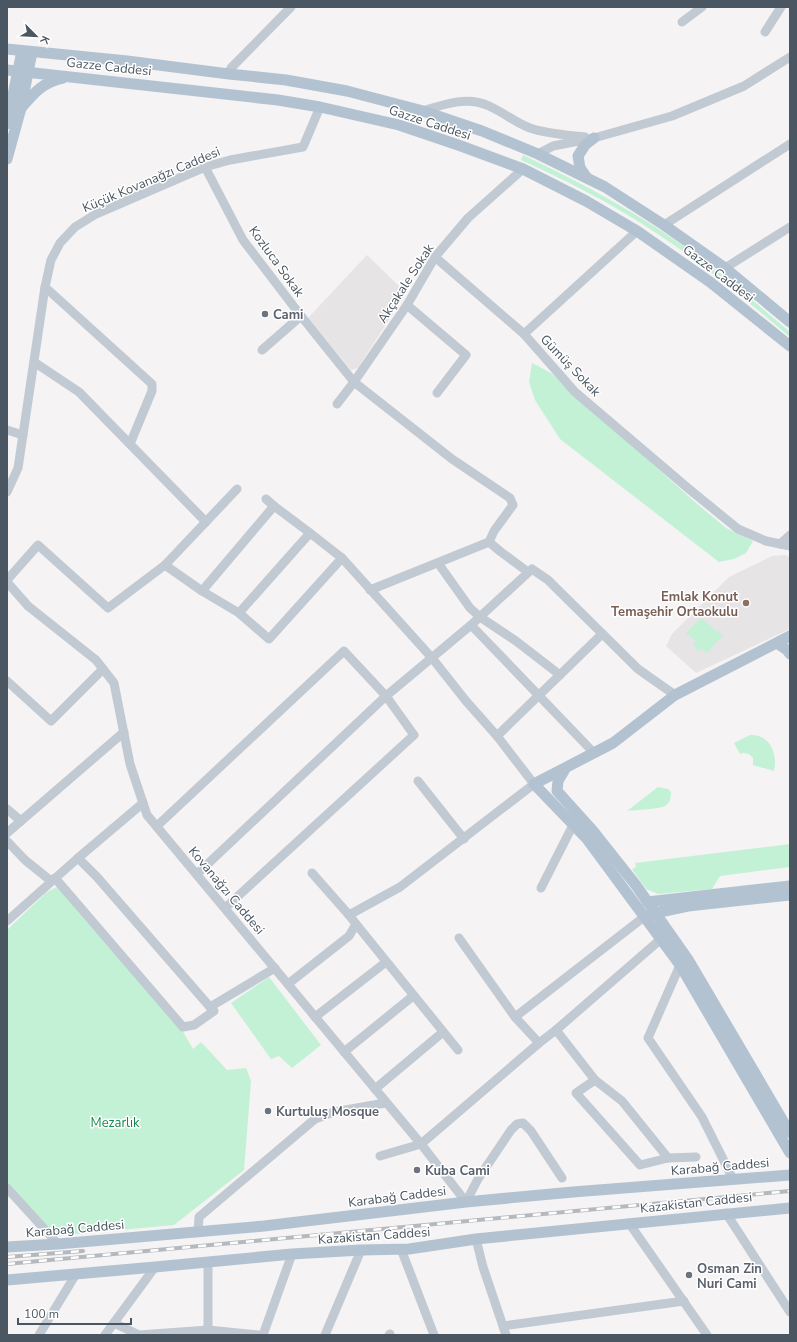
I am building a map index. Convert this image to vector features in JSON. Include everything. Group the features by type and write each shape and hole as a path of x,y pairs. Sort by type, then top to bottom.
{"main road":[{"name":"Gazze Caddesi","path":"7,49 127,61 286,80 347,91 423,111 482,131 538,154 605,187 664,225 725,268 790,322"},
{"path":"7,158 27,51"},
{"name":"Gazze Caddesi","path":"7,70 278,100 320,107 399,125 461,146 523,169 586,201 637,231 710,282 790,346"},
{"path":"7,124 17,105 45,84 52,80 71,76"},
{"path":"7,88 17,105"},
{"path":"587,178 580,168 578,156 585,145 594,138"},
{"path":"790,636 675,695 613,743 534,784 587,839 680,965 790,1153"},
{"path":"777,643 790,654"},
{"path":"548,798 557,791 558,781 566,768"},
{"path":"557,791 593,831 647,902 689,961 790,1133"},
{"path":"647,902 790,886"},
{"path":"655,913 688,906 790,895"},
{"name":"Karabağ Caddesi","path":"7,1247 264,1226 466,1202 790,1175"},
{"name":"Kazakistan Caddesi","path":"7,1280 155,1268 292,1254 409,1249 476,1239 726,1213 790,1208"}],"street":[{"path":"229,74 231,68 291,7"},
{"path":"682,22 702,7"},
{"path":"765,32 781,7"},
{"path":"538,154 553,146 594,138 672,116 744,86 790,58"},
{"path":"423,111 451,102 468,101 488,106 530,128 548,133 594,138"},
{"name":"Küçük Kovanağzı Caddesi","path":"7,492 18,468 45,287 51,260 60,242 75,227 96,214 205,167 230,160 303,147 320,107"},
{"path":"664,225 790,144"},
{"name":"Kozluca Sokak","path":"205,167 243,240 354,382 452,459 510,498 513,505 494,531 489,542"},
{"name":"Akçakale Sokak","path":"337,404 407,305 435,257 468,218 523,169"},
{"path":"725,268 790,227"},
{"path":"524,334 637,231"},
{"name":"Gümüş Sokak","path":"435,257 524,334 575,392 689,489 738,528 759,538 790,546"},
{"path":"45,287 152,384 152,391 130,444"},
{"path":"407,305 466,355 437,393"},
{"path":"262,350 301,316"},
{"path":"34,362 79,392 206,522"},
{"path":"7,430 23,435"},
{"path":"7,581 38,545 108,608 164,566 237,489"},
{"path":"266,499 342,558 432,658 466,701 497,736 534,784 400,887 349,915"},
{"path":"202,591 274,506"},
{"path":"238,613 310,532"},
{"path":"780,544 790,535"},
{"path":"370,590 489,542 528,572"},
{"path":"164,566 238,613 269,639 342,558"},
{"path":"438,563 470,608 480,617 516,641 560,675"},
{"path":"196,874 386,696 471,625 532,568 548,580 638,669 675,695"},
{"name":"Kovanağzı Caddesi","path":"7,581 28,606 96,660 114,684 130,764 147,815 375,1089 385,1103 421,1144 466,1202"},
{"path":"471,625 594,753"},
{"path":"497,736 602,634"},
{"path":"157,826 344,651 386,696 414,735 225,908"},
{"path":"7,681 51,721 103,669"},
{"path":"7,833 124,732"},
{"path":"418,781 464,839"},
{"path":"7,921 78,858 144,803"},
{"path":"7,809 21,821"},
{"path":"541,888 573,825"},
{"path":"7,842 25,860 53,880 183,1027 194,1025 214,1011 97,877 78,858"},
{"path":"312,873 349,915 458,1050"},
{"path":"515,1017 644,917 655,913"},
{"path":"288,984 349,936 356,924"},
{"path":"459,938 515,1017 539,1043"},
{"path":"380,1156 421,1144 661,939"},
{"path":"315,1017 386,962"},
{"path":"680,965 648,1038 702,1117 733,1179"},
{"path":"210,1007 275,968"},
{"path":"344,1052 413,996"},
{"path":"556,1030 595,1080 622,1101 668,1158"},
{"path":"375,1089 443,1032"},
{"path":"595,1080 576,1093 640,1165 668,1158 696,1157"},
{"path":"198,1232 199,1217 315,1119 334,1112 385,1103"},
{"path":"466,1202 478,1179 511,1130 517,1124 523,1122 531,1131 562,1178"},
{"path":"7,1188 58,1244"},
{"path":"726,1213 789,1309"},
{"path":"629,1223 707,1335"},
{"path":"476,1239 483,1267 506,1335"},
{"path":"401,1249 434,1335"},
{"path":"326,1335 361,1250"},
{"path":"263,1335 292,1254"},
{"path":"208,1263 208,1333"},
{"path":"105,1335 155,1268"},
{"path":"39,1335 76,1274"},
{"path":"502,1326 684,1301"},
{"path":"114,1323 139,1335 208,1333 258,1335"}],"shaded area":[{"path":"367,255 406,293 358,368 351,370 308,318"},
{"name":"Emlak Konut Temaşehir Ortaokulu","path":"785,555 790,557 790,629 696,673 666,646 672,634 729,577 772,556"}],"green space":[{"path":"523,155 568,177 634,213 676,240 744,293 790,332 790,337 722,281 669,241 603,201 521,160"},
{"path":"532,363 551,373 726,528 753,541 746,553 734,559 719,562 560,439 535,400 529,382"},
{"path":"701,618 717,632 719,631 723,635 707,653 701,649 699,651 693,645 696,641 686,633"},
{"path":"750,735 763,738 771,746 775,758 774,771 753,765 753,758 749,754 740,754 734,743"},
{"path":"658,787 668,789 671,792 670,800 667,805 658,808 627,811"},
{"path":"790,844 790,867 720,876 712,889 658,894 646,889 632,869 636,867 635,863"},
{"name":"Mezarlık","path":"59,886 78,912 182,1030 193,1049 201,1042 227,1070 246,1068 251,1081 244,1170 174,1225 56,1236 7,1182 7,930 47,892"},
{"path":"269,977 321,1045 292,1068 279,1056 271,1059 231,1003"}],"railway":[{"path":"7,1264 790,1191"},
{"path":"7,1257 83,1251"}],"place":[{"name":"Cami","path":"265,314"},
{"name":"Emlak Konut Temaşehir Ortaokulu","path":"746,603"},
{"name":"Kurtuluş Mosque","path":"268,1111"},
{"name":"Kuba Cami","path":"417,1170"},
{"name":"Osman Zin Nuri Cami","path":"689,1275"}]}
